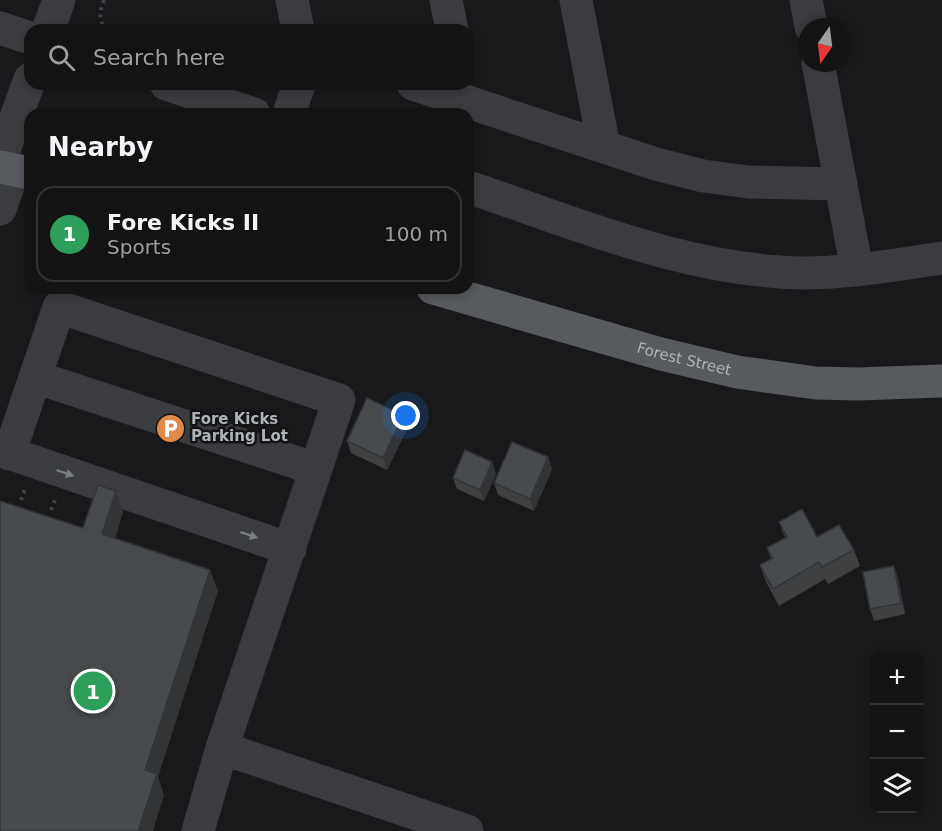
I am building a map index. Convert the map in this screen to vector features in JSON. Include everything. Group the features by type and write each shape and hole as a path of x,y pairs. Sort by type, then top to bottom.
{"main road":[{"name":"Forest Street","path":"454,294 661,354 736,372 816,383 942,381"}],"lane":[{"path":"50,24 59,0"},
{"path":"292,0 297,24"},
{"path":"446,0 451,24"},
{"path":"576,0 604,147"},
{"path":"806,0 809,18"},
{"path":"0,28 24,36"},
{"path":"820,72 857,270"},
{"path":"0,209 28,90"},
{"path":"183,90 236,108"},
{"path":"291,108 296,90"},
{"path":"447,90 464,93 604,147 656,164 718,179 841,184"},
{"path":"474,189 630,242 708,262 784,272 817,273 942,258"},
{"path":"198,831 222,748 290,549 339,400 59,307 35,377 5,452 290,549"},
{"path":"35,377 316,469"},
{"path":"222,748 467,831"}],"path":[{"path":"102,24 99,19 104,0"}],"building":[{"path":"367,398 403,415 383,458 347,441"},
{"path":"512,442 548,457 530,499 494,483"},
{"path":"465,450 492,462 480,490 453,478"},
{"path":"98,485 116,491 102,534 210,570 145,770 157,774 138,831 0,831 0,501 83,528"},
{"path":"802,509 817,537 839,525 854,550 822,567 819,562 773,589 760,565 773,558 767,548 787,537 779,522"},
{"path":"894,566 901,603 870,609 863,572"}],"place":[{"name":"Fore Kicks Parking Lot","path":"170,428"},
{"name":"Fore Kicks II","path":"93,691"}]}
